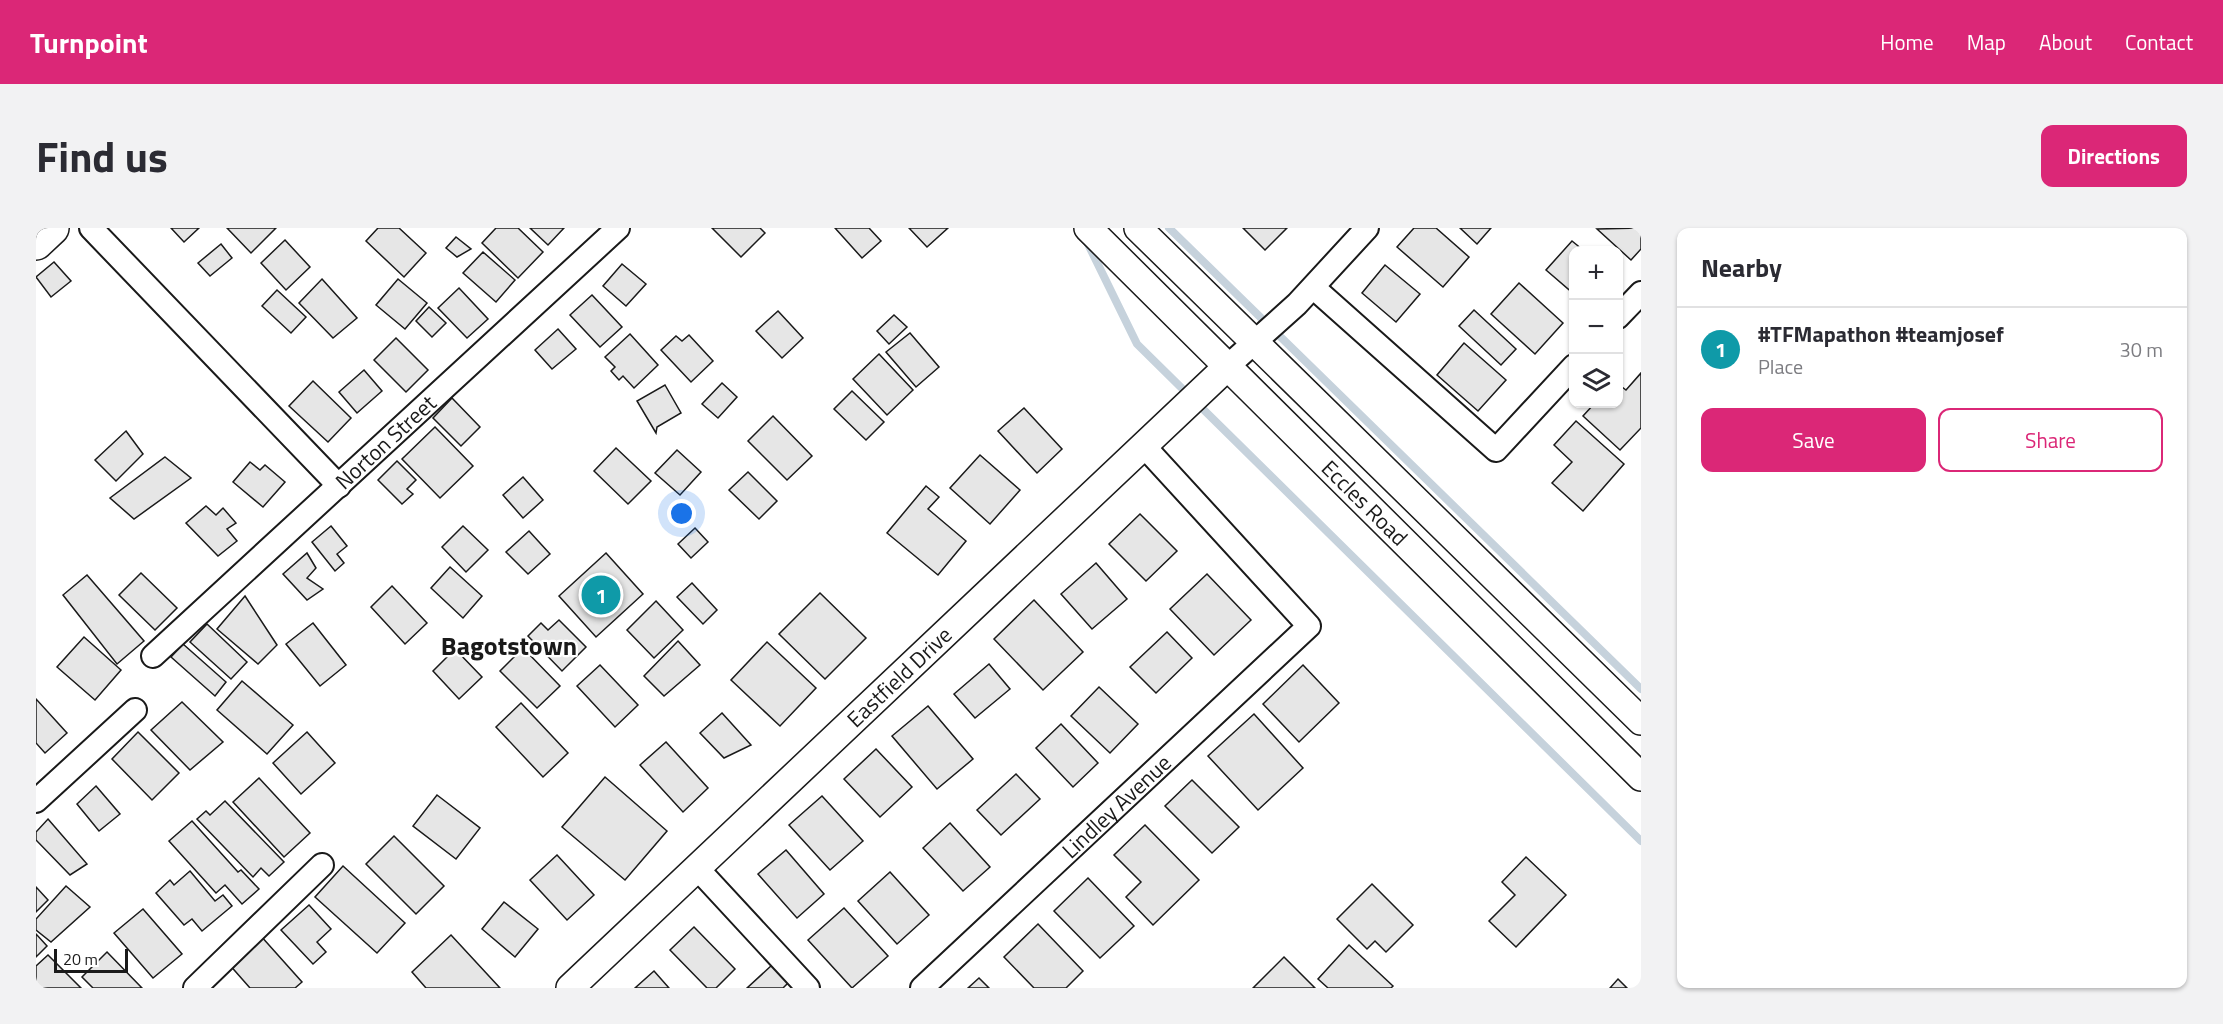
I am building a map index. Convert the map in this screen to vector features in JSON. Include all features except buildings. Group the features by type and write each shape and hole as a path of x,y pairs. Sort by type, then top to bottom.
{"main road":[{"path":"36,243 52,228"}],"street":[{"path":"91,228 339,486"},
{"name":"Norton Street","path":"153,656 618,228"},
{"name":"Eccles Road","path":"1088,228 1218,374 1641,777"},
{"name":"Eccles Road","path":"1137,228 1259,337 1641,721"},
{"path":"1218,374 1314,288 1367,228"},
{"path":"1314,288 1496,450 1569,371"},
{"path":"1623,312 1641,293"},
{"name":"Eastfield Drive","path":"570,988 1218,374"},
{"name":"Lindley Avenue","path":"922,988 1309,626 1143,445"},
{"path":"36,801 135,710"},
{"path":"195,988 322,865"},
{"path":"697,868 808,988"}],"waterway":[{"path":"1169,228 1641,689"},
{"path":"1086,240 1137,344 1641,841"}],"place":[{"name":"#TFMapathon #teamjosef","path":"601,595"}],"district":[{"name":"Bagotstown","path":"509,646"}]}
